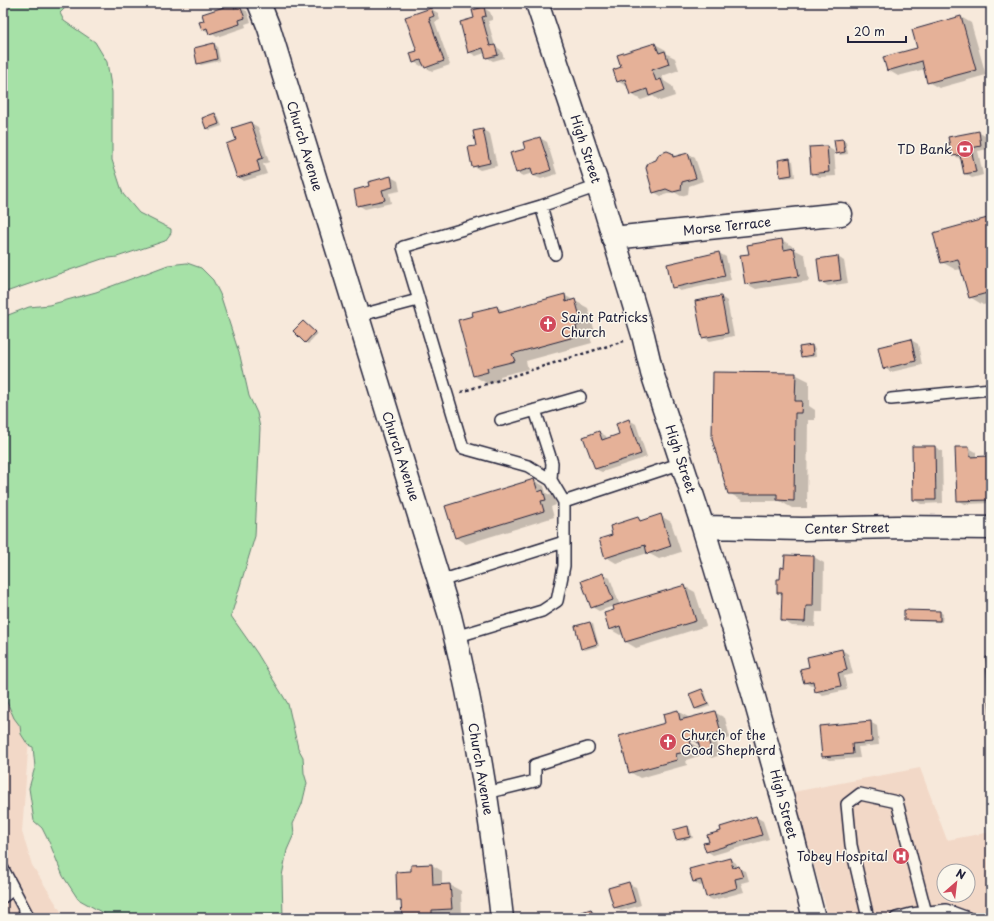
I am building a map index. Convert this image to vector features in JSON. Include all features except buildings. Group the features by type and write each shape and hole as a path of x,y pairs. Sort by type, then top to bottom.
{"street":[{"name":"Church Avenue","path":"259,3 269,28 456,637 486,793 502,918"},
{"name":"High Street","path":"537,3 598,186 643,335 652,373 703,527 765,735 814,918"},
{"name":"Morse Terrace","path":"613,238 842,214"},
{"name":"Center Street","path":"703,527 802,529 897,527 991,528"}],"lane":[{"path":"456,637 542,611 557,601 564,566 564,502 551,480 528,466 463,448 403,246 541,206 598,186"},
{"path":"541,206 555,254"},
{"path":"357,316 418,300"},
{"path":"891,399 991,389"},
{"path":"501,420 580,396"},
{"path":"535,410 552,463 551,480"},
{"path":"564,502 682,463"},
{"path":"440,581 564,542"},
{"path":"486,793 535,781 535,765 588,748"},
{"path":"868,918 851,845 847,804 860,794 897,802 926,913"},
{"path":"3,869 29,918"},
{"path":"3,897 13,889"},
{"path":"896,918 946,910 968,918"}],"path":[{"path":"447,396 643,335"}],"shaded area":[{"path":"3,700 25,724 29,738 22,832 32,865 65,918 3,918"},
{"name":"Tobey Hospital","path":"920,768 947,840 991,832 991,918 829,918 793,792"}],"green space":[{"path":"3,3 80,3 66,7 60,13 64,21 95,42 107,62 112,92 112,160 123,194 139,213 171,229 171,233 165,241 117,257 102,259 3,293"},
{"path":"187,263 201,268 213,280 220,294 240,356 249,396 257,413 260,428 255,536 231,616 257,653 288,704 298,748 303,757 304,773 307,783 302,804 293,824 294,834 287,850 282,876 283,918 112,918 78,899 63,876 42,828 34,821 29,788 35,767 33,747 28,745 21,734 20,726 14,718 3,693 3,317 29,307 49,305 96,292 168,265"}],"place":[{"name":"TD Bank","path":"965,149"},
{"name":"Saint Patricks Church","path":"548,324"},
{"name":"Church of the Good Shepherd","path":"668,742"},
{"name":"Tobey Hospital","path":"901,856"}]}
